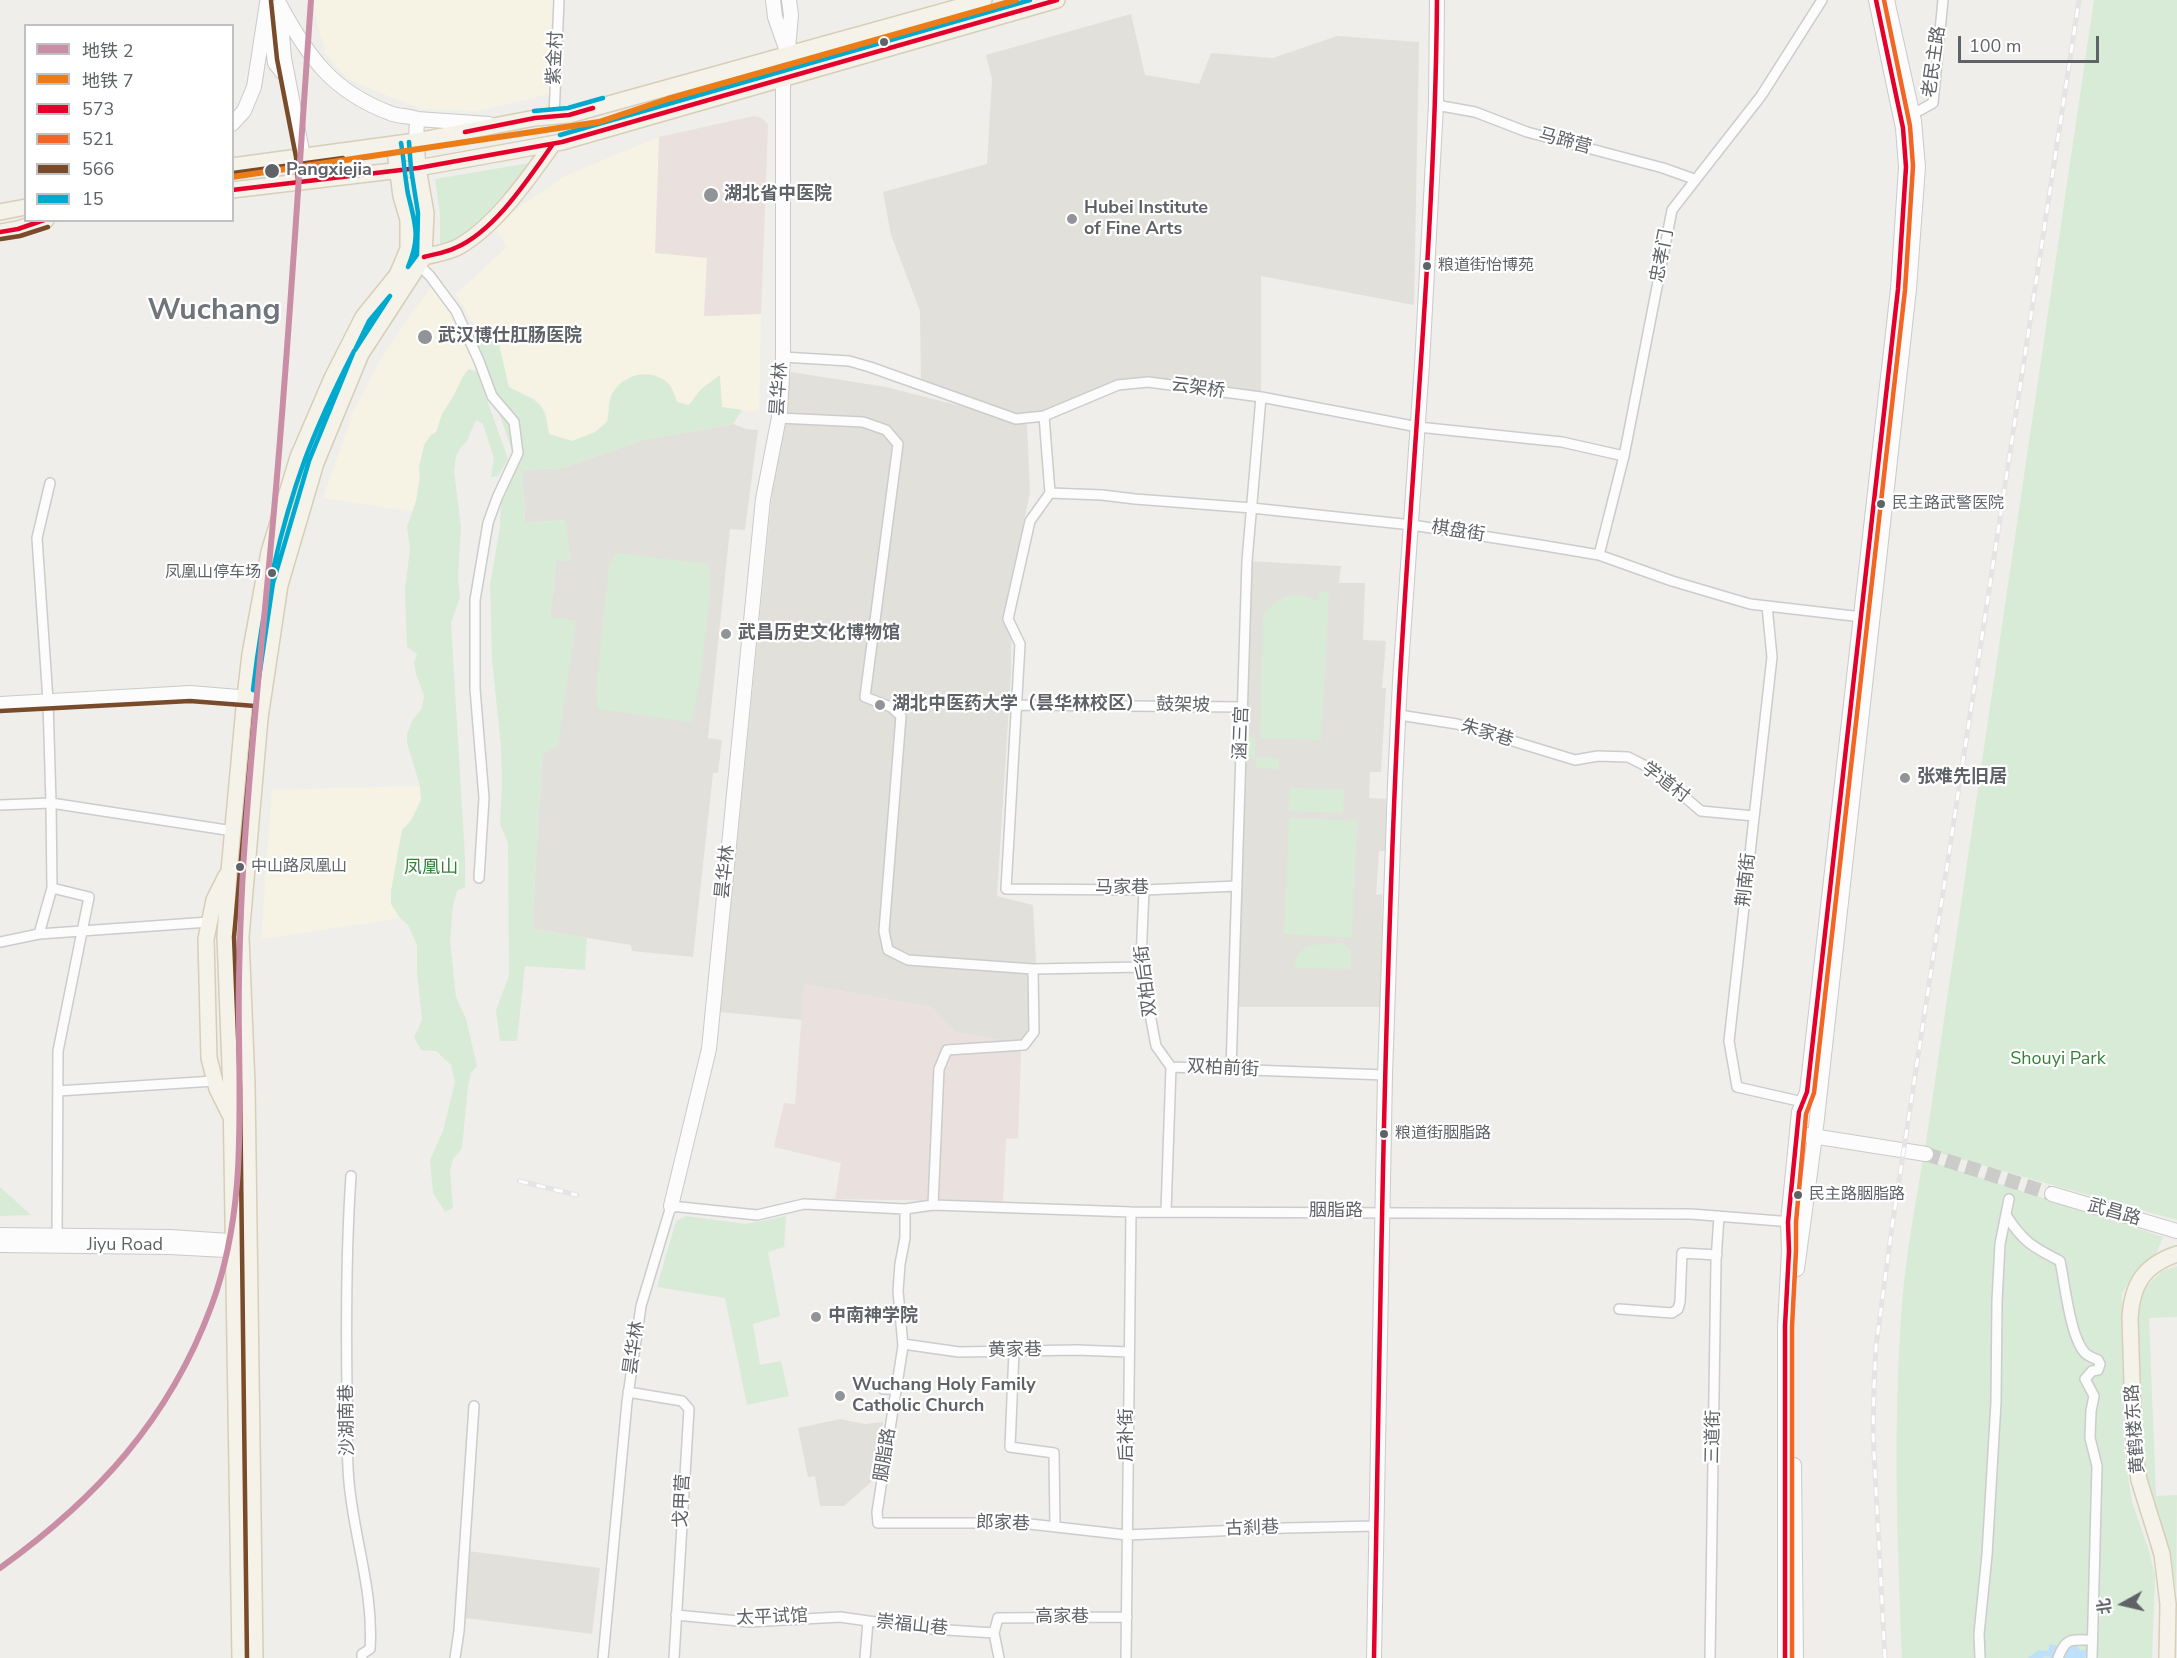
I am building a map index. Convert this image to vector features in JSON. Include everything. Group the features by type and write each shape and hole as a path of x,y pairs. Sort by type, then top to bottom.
{"main road":[{"path":"773,0 775,17 788,54"},
{"path":"788,54 791,15 789,0"},
{"path":"234,166 416,141 535,118 569,115 984,0"},
{"path":"234,190 418,168 557,143 1057,0"},
{"path":"1374,1658 1385,1075 1399,716 1436,105 1437,0"},
{"path":"1785,1658 1785,1326 1789,1251 1788,1222 1799,1112 1808,1080 1862,617 1898,289 1906,167 1903,128 1876,0"},
{"path":"1796,1658 1793,1325 1798,1252 1815,1136 1909,289 1918,167 1912,114 1887,0"},
{"path":"273,2 307,52 333,82 357,99 393,115 501,125"},
{"path":"273,2 275,63 288,80 303,156 305,180"},
{"path":"234,122 244,111 254,87 273,2"},
{"name":"昙华林","path":"671,1206 709,1049 763,499 779,418 783,357 783,78"},
{"path":"243,1658 249,1246 247,1085 241,937 263,699 280,585 315,463 361,354 422,262 426,213 418,168 417,119"},
{"path":"422,262 459,247 481,229 515,196 557,143"},
{"path":"243,1658 225,937 232,831 245,697 268,552 298,457 332,378 363,317 397,275 408,249 408,220 394,144"},
{"path":"0,212 24,207"},
{"path":"0,232 38,222"},
{"path":"0,704 190,693 263,699"},
{"path":"229,871 214,900 206,939 209,1058 214,1081 231,1117"},
{"path":"1798,1134 1926,1154"},
{"name":"武昌路","path":"2052,1194 2177,1231"},
{"name":"Jiyu Road","path":"0,1235 57,1241"},
{"name":"Jiyu Road","path":"0,1245 170,1237 233,1246 249,1246"},
{"name":"黄鹤楼东路","path":"2167,1658 2173,1604 2162,1554 2139,1480 2134,1449 2130,1318 2131,1302 2140,1277 2158,1263 2177,1254"}],"street":[{"name":"紫金村","path":"554,117 559,0"},
{"name":"忠孝门","path":"1599,555 1624,456 1672,210 1761,96 1822,0"},
{"name":"老民主路","path":"1912,114 1933,103 1943,0"},
{"name":"马蹄营","path":"1436,105 1475,112 1527,132 1663,168 1694,179"},
{"path":"422,262 456,311 492,396 514,423 518,453 488,523 475,600 475,689 484,798 479,878"},
{"name":"云架桥","path":"783,357 849,362 887,372 1016,418 1044,416 1118,385 1148,382 1261,398 1418,427 1562,442 1624,456"},
{"name":"涵三宫","path":"1230,1070 1247,561 1261,398"},
{"path":"1016,705 1020,644 1008,619 1030,521 1050,493 1044,416"},
{"path":"779,418 863,422 886,430 898,444 865,697 891,707 901,716 884,931 888,950 908,960 1033,969 1143,967"},
{"path":"39,934 52,888 48,700 37,538 50,483"},
{"name":"棋盘街","path":"1050,493 1252,507 1412,525 1599,555 1672,581 1750,604 1862,617"},
{"name":"荆南街","path":"1767,606 1772,657 1729,1041 1737,1087 1803,1102"},
{"name":"鼓架坡","path":"1016,705 1243,707"},
{"name":"马家巷","path":"1016,705 1006,889 1144,890 1237,886"},
{"name":"朱家巷","path":"1399,716 1457,724 1575,760"},
{"name":"学道村","path":"1575,760 1598,756 1628,757 1652,769 1701,811 1754,816"},
{"path":"0,805 51,803 232,831"},
{"path":"52,888 89,897 58,1051 57,1241"},
{"name":"双柏后街","path":"1144,890 1141,960 1146,993 1156,1046 1171,1067"},
{"path":"0,942 39,934 209,922"},
{"path":"933,1205 939,1070 947,1050 1024,1045 1034,1032 1033,969"},
{"name":"双柏前街","path":"1166,1212 1171,1067 1385,1075"},
{"path":"58,1091 214,1081"},
{"name":"沙湖南巷","path":"351,1176 346,1241 349,1479 353,1519 368,1588 371,1636 370,1649 362,1654 362,1658"},
{"path":"1980,1658 1979,1634 1987,1555 1996,1402 2000,1244 2009,1199"},
{"name":"胭脂路","path":"671,1206 757,1215 804,1204 905,1209 933,1205 1131,1212 1719,1216 1804,1223"},
{"name":"昙华林","path":"603,1658 628,1392 641,1306 671,1206"},
{"name":"胭脂路","path":"878,1523 877,1512 903,1344 898,1291 905,1238 905,1209"},
{"name":"后补街","path":"1126,1658 1131,1212"},
{"path":"2006,1215 2022,1238 2034,1248 2060,1261 2078,1342 2086,1355 2100,1364 2098,1370 2092,1371 2085,1379 2094,1396 2090,1437 2097,1466 2092,1658"},
{"name":"三道街","path":"1710,1658 1719,1216"},
{"path":"1619,1309 1672,1312 1678,1309 1682,1253 1717,1255"},
{"name":"黄家巷","path":"903,1344 959,1352 1077,1350 1128,1352"},
{"path":"1014,1351 1010,1447 1054,1453 1055,1527"},
{"name":"戈甲营","path":"628,1392 682,1401 689,1409 674,1658"},
{"path":"455,1658 459,1631 474,1406"},
{"name":"郎家巷","path":"878,1523 1021,1523 1127,1535"},
{"name":"古刹巷","path":"1127,1535 1239,1529 1376,1526"},
{"name":"太平试馆","path":"676,1615 749,1622 806,1617 840,1617 868,1621"},
{"name":"高家巷","path":"994,1633 998,1618 1127,1617"},
{"name":"崇福山巷","path":"865,1658 868,1621 932,1629 994,1633"},
{"path":"994,1633 999,1658"},
{"path":"2058,1658 2062,1647 2068,1641 2092,1640"}],"shaded area":[{"path":"311,0 553,0 550,94 476,111 422,109 378,92 348,79 326,54"},
{"name":"Hubei Institute of Fine Arts","path":"1131,14 1145,75 1199,84 1211,53 1273,58 1337,36 1419,42 1414,305 1261,276 1261,397 1148,382 1118,385 1044,416 1016,419 921,381 920,311 891,235 883,192 987,164 992,79 986,55"},
{"name":"湖北省中医院","path":"754,116 762,118 768,124 761,314 704,316 707,258 655,253 659,137"},
{"path":"659,137 655,253 707,257 704,316 761,314 759,410 747,411 722,407 701,389 689,405 677,402 671,386 609,413 607,422 595,432 572,441 549,434 546,412 536,399 509,387 492,329 476,328 456,294 507,247 494,225 565,176"},
{"path":"431,287 467,333 475,370 468,369 463,376 442,414 436,433 421,456 416,501 412,511 323,498 354,410 386,350"},
{"name":"湖北中医药大学（昙华林校区）","path":"791,372 886,387 1027,423 1030,493 1012,579 1011,674 997,896 1033,905 1039,1019 1018,1043 955,1032 931,1007 805,985 802,1020 720,1012 773,484"},
{"path":"733,424 746,429 758,430 745,530 730,529 708,738 722,740 718,773 713,773 693,957 632,951 631,945 532,929 542,755 575,621 550,618 556,561 570,561 565,520 525,523 522,470 562,468 643,440"},
{"path":"1247,561 1341,566 1339,583 1365,583 1363,640 1386,641 1382,688 1386,688 1381,772 1370,772 1369,798 1386,799 1386,851 1379,851 1376,895 1382,894 1383,1007 1234,1007"},
{"path":"420,786 421,800 417,812 402,830 391,891 391,904 400,918 261,939 272,790"},
{"path":"804,985 932,1007 955,1032 1018,1043 1021,1053 1018,1138 1006,1139 1003,1202 835,1199 841,1163 774,1147 784,1103 795,1104"},
{"path":"840,1419 865,1424 883,1422 877,1477 844,1506 820,1506 815,1476 808,1477 798,1428"},
{"path":"468,1551 600,1568 592,1634 464,1618"}],"green space":[{"name":"Shouyi Park","path":"2094,0 2177,0 2177,1220 1925,1149"},
{"path":"530,163 502,197 461,238 450,248 440,246 440,215 435,179"},
{"path":"476,328 491,329 499,344 509,387 533,399 542,407 549,434 572,441 595,432 607,422 611,397 617,387 630,377 646,374 654,375 669,384 677,402 689,405 701,389 720,375 722,407 742,410 733,424 643,440 562,468 522,470 525,523 566,520 570,561 556,561 550,617 576,621 558,746 542,755 532,929 587,938 585,970 525,966 517,1041 500,1041 496,1010 509,976 508,843 500,824 501,747 492,660 490,585 500,527 501,499 513,471 513,453 480,359"},
{"name":"凤凰山","path":"469,369 477,372 508,459 498,476 491,477 494,458 483,424 476,420 467,441 456,456 454,471 461,528 458,577 460,597 451,623 465,887 457,891 453,905 450,940 456,997 466,1019 477,1066 471,1073 468,1086 462,1148 453,1159 450,1171 453,1208 445,1212 433,1193 430,1160 443,1131 455,1082 451,1065 436,1051 421,1050 414,1037 422,1020 417,973 417,945 408,925 400,918 391,904 391,891 402,830 411,821 421,800 420,786 407,743 407,734 412,721 422,708 424,696 414,663 417,654 407,647 405,590 410,549 407,527 416,501 420,478 419,467 424,445 436,432 442,414"},
{"path":"615,553 708,564 709,594 705,643 691,722 598,709 596,689 609,566"},
{"path":"1320,591 1329,593 1321,740 1260,738 1263,615 1275,603 1288,596 1302,595 1318,602"},
{"path":"1242,736 1255,737 1255,758 1241,759"},
{"path":"1255,758 1279,758 1279,769 1256,768"},
{"path":"1290,788 1344,790 1343,813 1289,811"},
{"path":"1289,818 1357,821 1352,938 1284,934"},
{"path":"1343,943 1351,952 1351,969 1293,968 1300,952 1311,945"},
{"path":"1923,1159 2163,1237 2156,1254 2139,1268 2122,1293 2124,1451 2132,1502 2155,1576 2152,1658 1902,1658 1897,1480 1899,1348 1906,1267"},
{"path":"0,1187 31,1215 0,1216"},
{"path":"686,1216 746,1224 786,1216 784,1247 768,1252 780,1316 753,1324 760,1365 781,1361 789,1396 747,1405 725,1298 657,1287 676,1221"},
{"path":"2177,1266 2177,1317 2149,1318 2156,1496 2177,1495 2176,1589 2169,1552 2149,1496 2140,1450 2138,1301 2148,1285 2162,1271"}],"water":[{"path":"2050,1644 2062,1647 2077,1646 2080,1650 2085,1650 2088,1646 2090,1655 2086,1655 2085,1658 2045,1656 2028,1658 2038,1650 2048,1651"}],"tunnel":[{"path":"1926,1154 2052,1194"}],"railway":[{"path":"1885,1658 1873,1434 1876,1346 1892,1227 2079,0"},
{"path":"519,1181 577,1195"}],"metro line":[{"name":"2","path":"0,1568 35,1542 98,1485 151,1421 174,1386 194,1348 222,1274 229,1241 238,1173 239,974 243,870 283,406 311,0"},
{"name":"7","path":"234,177 599,122 668,99 1016,0"}],"transit line":[{"name":"15","path":"560,135 1030,0"},
{"name":"573","path":"234,190 418,168 562,142 1057,0"},
{"name":"573","path":"1374,1658 1383,1187 1393,834 1403,626 1432,179 1437,0"},
{"name":"573","path":"1785,1658 1785,1326 1789,1251 1788,1222 1799,1112 1807,1092 1898,289 1906,167 1903,128 1876,0"},
{"name":"521","path":"1792,1658 1792,1326 1796,1222 1806,1114 1814,1093 1905,290 1913,166 1910,126 1884,0"},
{"name":"566","path":"271,1 277,59 296,157 298,181"},
{"name":"15","path":"534,111 568,108 603,98"},
{"name":"573","path":"465,132 535,118 569,115 593,108"},
{"name":"15","path":"401,143 416,230 408,267 417,255 418,213 409,142"},
{"name":"573","path":"424,257 455,248 484,230 510,203 553,144"},
{"name":"566","path":"234,173 343,158"},
{"name":"573","path":"0,232 38,222"},
{"name":"566","path":"1,239 48,227"},
{"name":"15","path":"390,296 355,350 369,321 390,296"},
{"name":"15","path":"354,351 309,461 273,583 257,691 253,690 266,602 295,487 310,445 354,351"},
{"name":"566","path":"0,711 190,701 255,706 234,937 240,1085 247,1658"}],"place":[{"name":"Pangxiejia","path":"272,171"},
{"name":"湖北省中医院","path":"711,195"},
{"name":"Hubei Institute of Fine Arts","path":"1072,219"},
{"name":"粮道街怡博苑","path":"1427,266"},
{"name":"武汉博仕肛肠医院","path":"425,337"},
{"name":"民主路武警医院","path":"1881,504"},
{"name":"凤凰山停车场","path":"272,573"},
{"name":"武昌历史文化博物馆","path":"726,634"},
{"name":"湖北中医药大学（昙华林校区）","path":"880,705"},
{"name":"张难先旧居","path":"1905,778"},
{"name":"中山路凤凰山","path":"240,867"},
{"name":"粮道街胭脂路","path":"1384,1134"},
{"name":"民主路胭脂路","path":"1798,1195"},
{"name":"中南神学院","path":"816,1317"},
{"name":"Wuchang Holy Family Catholic Church","path":"840,1396"}],"district":[{"name":"Wuchang","path":"214,312"}]}
